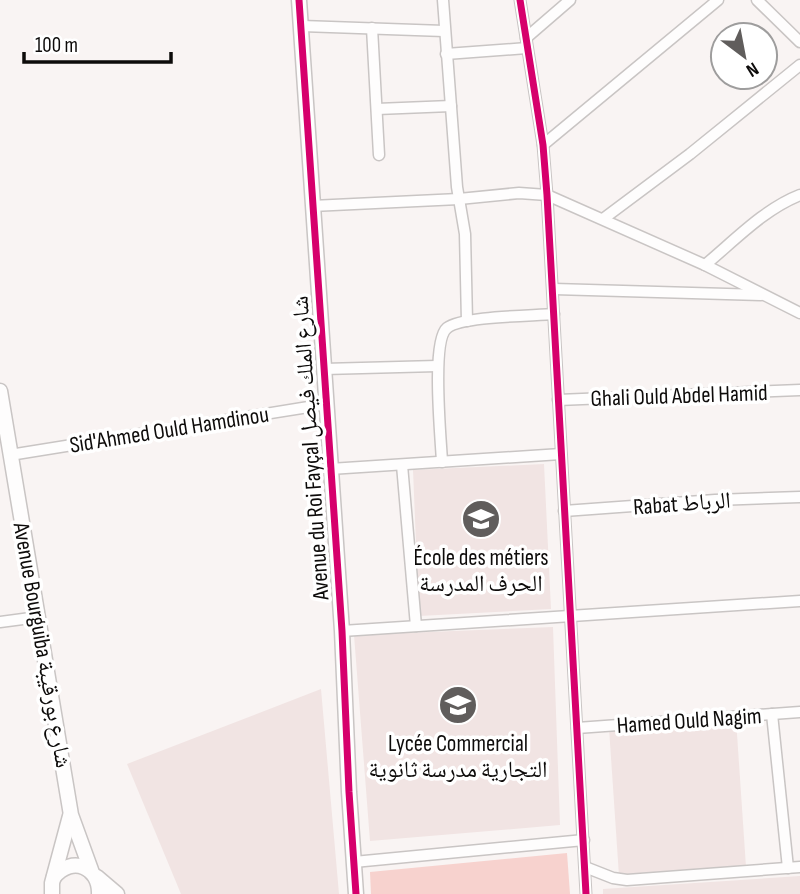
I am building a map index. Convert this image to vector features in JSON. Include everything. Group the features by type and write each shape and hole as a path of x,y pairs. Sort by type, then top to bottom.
{"street":[{"name":"Avenue du Roi Fayçal شارع الملك فيصل","path":"299,0 342,631 356,894"},
{"path":"443,0 459,199 465,234 467,321"},
{"path":"520,0 543,145 554,289 586,894"},
{"path":"446,54 526,43 570,0"},
{"path":"543,145 718,0"},
{"path":"757,0 800,41"},
{"path":"302,26 444,31"},
{"path":"372,28 379,155"},
{"path":"603,219 690,154 800,65"},
{"path":"377,109 451,106"},
{"path":"312,206 459,199 519,193 547,195 705,265 800,313"},
{"path":"705,265 764,217 800,195"},
{"path":"554,289 765,295"},
{"path":"442,463 438,366 441,336 445,329 467,321 554,314"},
{"path":"324,369 438,366"},
{"name":"Ghali Ould Abdel Hamid","path":"558,400 800,390"},
{"name":"Avenue Bourguiba شارع بورقيبة","path":"0,391 71,815 93,873 100,884 99,894"},
{"name":"Sid'Ahmed Ould Hamdinou","path":"10,455 327,404"},
{"path":"330,469 561,454"},
{"path":"402,465 416,626"},
{"name":"Rabat الرباط","path":"564,511 800,497"},
{"path":"342,631 800,601"},
{"path":"0,622 38,617"},
{"name":"Hamed Ould Nagim","path":"577,728 800,712"},
{"path":"584,867 613,878 627,880 794,867 772,713"},
{"name":"Avenue Bourguiba شارع بورقيبة","path":"52,894 71,815"},
{"path":"354,862 584,840"},
{"path":"54,877 67,866 83,866 117,894"}],"shaded area":[{"name":"École des métiers الحرف المدرسة","path":"544,464 551,609 419,616 413,470"},
{"name":"Lycée Commercial التجارية مدرسة ثانوية","path":"553,627 560,825 370,841 354,635"},
{"path":"321,689 339,894 181,894 127,764"},
{"path":"736,719 746,867 619,876 609,728"},
{"path":"567,853 570,894 371,894 370,872"},
{"path":"800,876 800,894 603,894 603,889"}],"cycle path":[{"path":"299,0 342,631 356,894"},
{"path":"520,0 543,145 547,195 586,894"}],"place":[{"name":"École des métiers الحرف المدرسة","path":"481,519"},
{"name":"Lycée Commercial التجارية مدرسة ثانوية","path":"458,705"}]}
